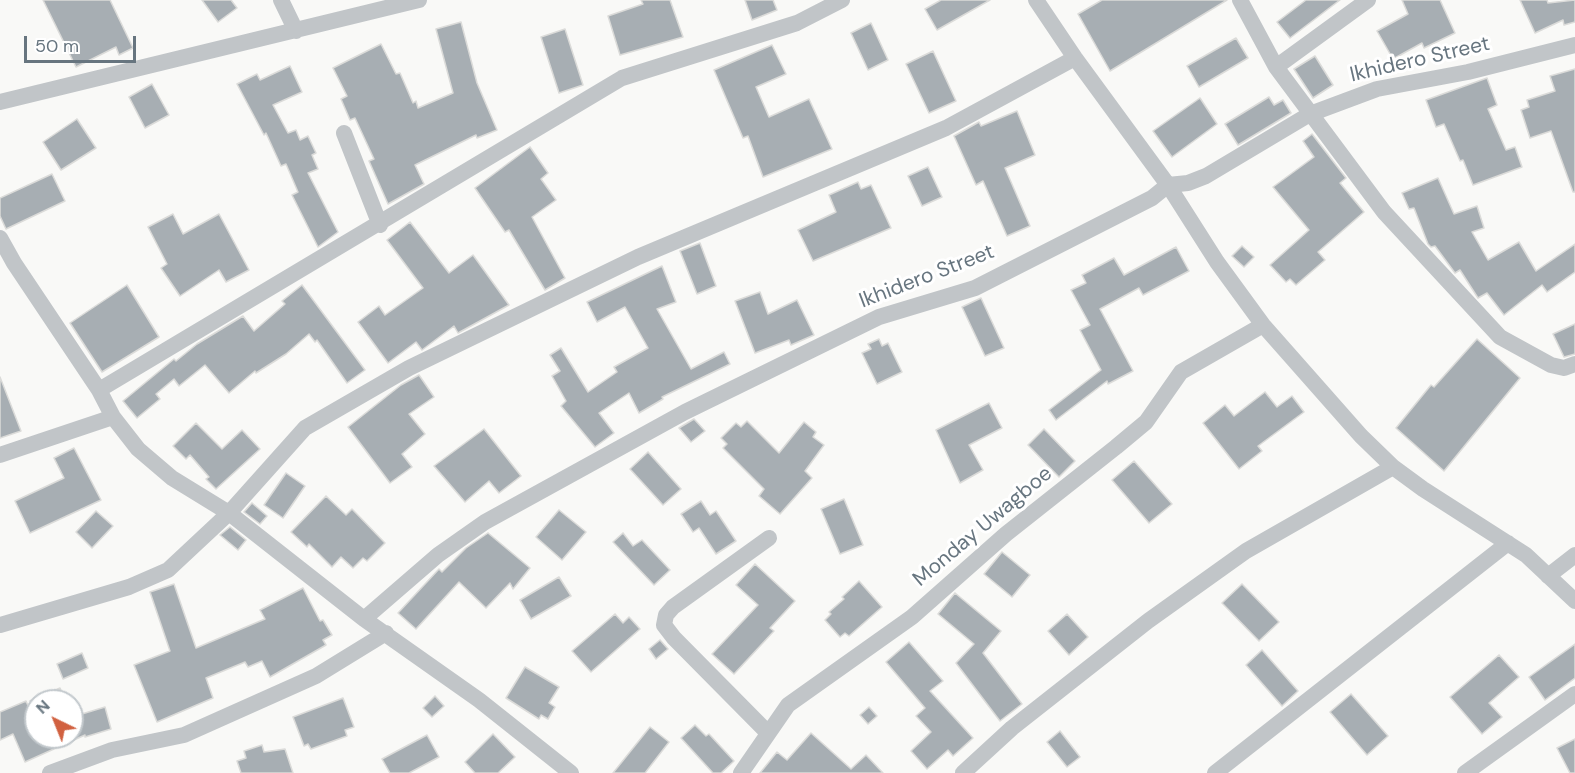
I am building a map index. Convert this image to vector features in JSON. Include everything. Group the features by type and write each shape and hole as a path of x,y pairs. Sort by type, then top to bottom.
{"street":[{"path":"282,0 296,31"},
{"path":"0,102 419,0"},
{"path":"99,390 380,225 622,78 797,23 842,0"},
{"path":"1036,0 1075,58 1168,185 1217,262 1263,325 1361,436 1393,467 1508,543 1575,602"},
{"path":"1240,0 1276,67 1384,212 1500,337 1551,365 1564,368 1575,364"},
{"path":"1276,67 1368,0"},
{"name":"Ikhidero Street","path":"364,619 438,555 485,522 685,412 879,317 975,288 1152,198 1168,185 1188,183 1206,177 1310,114 1377,89 1468,72 1575,45"},
{"path":"0,626 129,587 168,570 229,513 305,428 409,368 638,257 946,128 1075,58"},
{"path":"344,133 380,225"},
{"path":"0,238 7,265 99,390 113,417 138,448 172,478 229,513 364,619 479,700 571,773"},
{"name":"Monday Uwagboe","path":"741,773 788,705 912,617 1006,534 1146,422 1181,372 1263,325"},
{"path":"0,455 113,417"},
{"path":"963,773 1012,728 1148,621 1236,558 1393,467"},
{"path":"768,733 674,638 664,625 666,615 673,607 769,538"},
{"path":"1215,773 1508,543"},
{"path":"1548,576 1575,555"},
{"path":"50,773 112,750 184,735 316,676 386,633"},
{"path":"1465,773 1575,694"}],"building":[{"path":"43,0 110,0 133,48 119,55 116,47 76,67"},
{"path":"202,0 231,0 237,8 218,22"},
{"path":"641,0 670,0 683,37 620,55 608,16 643,4"},
{"path":"745,0 773,0 777,10 752,20"},
{"path":"941,0 990,0 937,30 925,9"},
{"path":"1102,0 1227,0 1110,71 1078,14"},
{"path":"1306,0 1340,0 1290,38 1277,22"},
{"path":"1402,0 1440,0 1455,33 1424,48 1422,43 1393,59 1377,31 1408,14"},
{"path":"1520,0 1547,0 1548,3 1575,0 1575,22 1564,25 1563,20 1535,33"},
{"path":"461,22 477,83 497,130 477,138 476,135 415,165 424,184 388,204 369,161 374,159 355,118 350,120 341,99 347,96 333,68 381,44 396,74 400,73 413,103 416,101 418,108 453,93 436,29"},
{"path":"871,23 888,60 868,70 851,33"},
{"path":"565,29 583,85 559,93 541,37"},
{"path":"1236,38 1248,58 1199,87 1187,66"},
{"path":"772,45 786,74 756,87 769,117 809,99 832,149 763,177 748,136 743,138 714,70"},
{"path":"933,51 956,101 929,113 906,64"},
{"path":"1315,56 1333,85 1313,98 1294,69"},
{"path":"290,66 302,92 273,105 288,133 296,130 300,140 308,136 316,153 312,155 318,169 308,173 338,232 318,247 292,195 298,192 286,164 281,166 266,133 264,135 237,84 257,74 260,80"},
{"path":"1575,69 1575,192 1573,192 1551,131 1530,138 1521,110 1529,107 1527,100 1555,91 1550,76"},
{"path":"1487,78 1497,105 1488,109 1506,150 1515,147 1522,167 1473,185 1444,124 1436,127 1426,100"},
{"path":"152,84 169,115 145,128 129,97"},
{"path":"1269,97 1274,105 1283,100 1291,113 1238,145 1225,124"},
{"path":"1200,98 1217,124 1172,157 1153,131"},
{"path":"1017,111 1035,155 1005,168 1030,226 1007,236 983,181 976,185 954,136 979,122 981,126"},
{"path":"77,119 96,148 61,170 43,142"},
{"path":"1312,134 1346,178 1340,183 1364,212 1318,252 1325,260 1296,285 1290,279 1286,282 1270,265 1309,230 1273,187 1314,157 1303,141"},
{"path":"530,147 548,173 541,179 556,200 532,217 565,278 545,290 509,230 505,232 475,188"},
{"path":"928,167 942,197 922,206 908,176"},
{"path":"52,174 65,201 6,229 0,216 0,198"},
{"path":"1438,178 1454,214 1477,206 1484,228 1472,232 1488,260 1519,242 1536,271 1575,244 1575,272 1547,292 1542,285 1504,315 1487,293 1478,298 1460,270 1455,273 1435,246 1431,247 1428,244 1414,208 1409,209 1402,193"},
{"path":"858,182 861,189 871,185 891,228 813,261 798,230 836,212 829,195"},
{"path":"173,214 183,234 219,214 249,270 226,282 219,270 180,296 161,268 167,264 148,227"},
{"path":"410,222 449,273 473,255 509,305 458,333 454,326 422,350 416,342 388,363 358,322 379,306 385,315 423,288 387,240"},
{"path":"700,243 716,286 697,294 680,251"},
{"path":"1242,246 1254,257 1244,267 1232,256"},
{"path":"1176,247 1189,271 1143,295 1139,288 1100,309 1133,371 1108,384 1107,381 1056,420 1049,410 1101,370 1080,330 1090,325 1071,290 1086,283 1082,275 1114,258 1124,275"},
{"path":"662,266 676,302 657,309 691,369 724,352 730,364 662,397 663,399 639,413 629,393 599,413 614,433 595,447 561,406 566,401 552,376 560,371 550,355 561,348 588,392 617,372 614,367 648,348 625,307 597,322 587,302"},
{"path":"127,285 159,337 102,372 70,323"},
{"path":"302,285 365,370 347,383 317,340 315,342 309,334 286,354 256,373 255,371 229,393 205,365 179,386 174,379 156,394 160,399 137,418 123,401 174,359 176,361 197,344 243,316 254,331 285,304 282,301"},
{"path":"760,292 768,314 797,300 814,335 791,345 789,340 755,353 735,301"},
{"path":"981,298 1004,348 985,356 962,307"},
{"path":"1575,324 1575,354 1564,357 1553,334"},
{"path":"879,339 882,346 888,343 902,372 877,384 862,353 871,349 868,344"},
{"path":"1477,339 1520,378 1444,471 1396,428 1431,385 1434,387"},
{"path":"419,375 434,397 409,414 425,434 402,454 412,467 390,483 348,427 401,385"},
{"path":"0,377 21,431 0,438"},
{"path":"1265,392 1277,407 1292,396 1304,412 1258,446 1262,451 1239,469 1203,423 1225,405 1234,416"},
{"path":"989,403 1002,428 969,445 983,470 960,483 936,430"},
{"path":"694,419 705,431 691,442 679,428"},
{"path":"747,421 779,453 804,422 816,432 813,437 824,445 805,471 812,478 780,514 759,496 764,489 723,448 727,444 721,438 736,423 741,427"},
{"path":"196,423 222,449 242,430 260,449 216,489 206,479 209,477 190,455 186,459 173,446"},
{"path":"484,429 521,476 499,493 489,481 465,502 434,466"},
{"path":"1044,429 1075,461 1059,477 1028,445"},
{"path":"74,448 101,500 30,533 15,501 64,478 54,458"},
{"path":"648,452 681,489 663,505 630,469"},
{"path":"1134,461 1172,504 1149,523 1112,480"},
{"path":"286,473 305,486 283,518 264,505"},
{"path":"326,496 346,515 352,509 385,543 367,561 363,558 353,568 341,557 332,567 309,544 307,547 291,532"},
{"path":"844,499 863,545 840,554 821,509"},
{"path":"701,501 710,515 716,511 736,541 716,554 699,528 693,532 681,514"},
{"path":"252,503 267,516 260,524 244,512"},
{"path":"559,510 586,532 562,560 536,537"},
{"path":"96,511 113,526 92,548 76,532"},
{"path":"230,527 246,540 238,550 220,535"},
{"path":"488,533 530,568 513,589 510,583 486,608 459,582 416,629 398,613 439,569 442,572 466,548"},
{"path":"623,533 633,546 642,540 670,570 654,585 613,542"},
{"path":"1002,552 1030,575 1012,597 984,574"},
{"path":"755,564 795,601 770,628 774,631 734,674 712,654 758,605 736,585"},
{"path":"559,577 571,596 531,619 520,600"},
{"path":"859,581 882,607 849,636 845,633 840,637 825,620 831,614 829,612 844,599 842,597"},
{"path":"174,584 196,648 265,619 260,610 303,588 320,621 323,620 332,635 323,640 326,645 270,677 262,661 248,667 245,662 206,678 213,698 157,722 134,665 170,651 150,592"},
{"path":"1242,584 1279,622 1259,641 1222,603"},
{"path":"955,593 1001,631 983,653 1022,704 1000,721 956,663 974,644 938,614"},
{"path":"615,614 623,623 629,617 640,629 591,672 572,651"},
{"path":"1067,614 1088,637 1069,655 1048,631"},
{"path":"660,640 668,649 656,659 649,649"},
{"path":"909,642 943,681 930,691 973,738 953,756 948,750 927,769 911,751 931,732 916,716 925,708 886,662"},
{"path":"1575,644 1575,678 1545,700 1529,677"},
{"path":"1262,650 1298,691 1282,706 1246,665"},
{"path":"82,653 88,668 63,679 57,664"},
{"path":"1499,655 1519,677 1489,703 1502,717 1482,734 1450,697"},
{"path":"525,667 559,687 549,703 555,707 548,719 541,715 539,719 506,698"},
{"path":"1351,694 1388,736 1367,755 1330,712"},
{"path":"435,696 444,706 432,717 423,708"},
{"path":"343,698 354,727 345,730 347,736 311,749 308,744 304,746 293,717"},
{"path":"24,702 24,749 54,749 25,762 13,734 0,740 0,712"},
{"path":"105,707 111,729 85,737 84,713"},
{"path":"869,707 877,716 868,724 860,715"},
{"path":"695,725 706,736 709,734 734,761 721,773 713,773 681,738"},
{"path":"650,727 669,742 645,773 613,773"},
{"path":"1060,731 1080,757 1067,767 1047,742"},
{"path":"811,733 851,769 866,755 883,773 760,773 777,752 787,760"},
{"path":"493,734 515,757 498,773 475,773 465,762"},
{"path":"427,735 439,757 409,773 390,773 382,759"},
{"path":"1575,739 1575,773 1570,773 1557,748"},
{"path":"262,745 264,752 285,749 293,773 241,773 237,761 246,758 244,751"}]}
